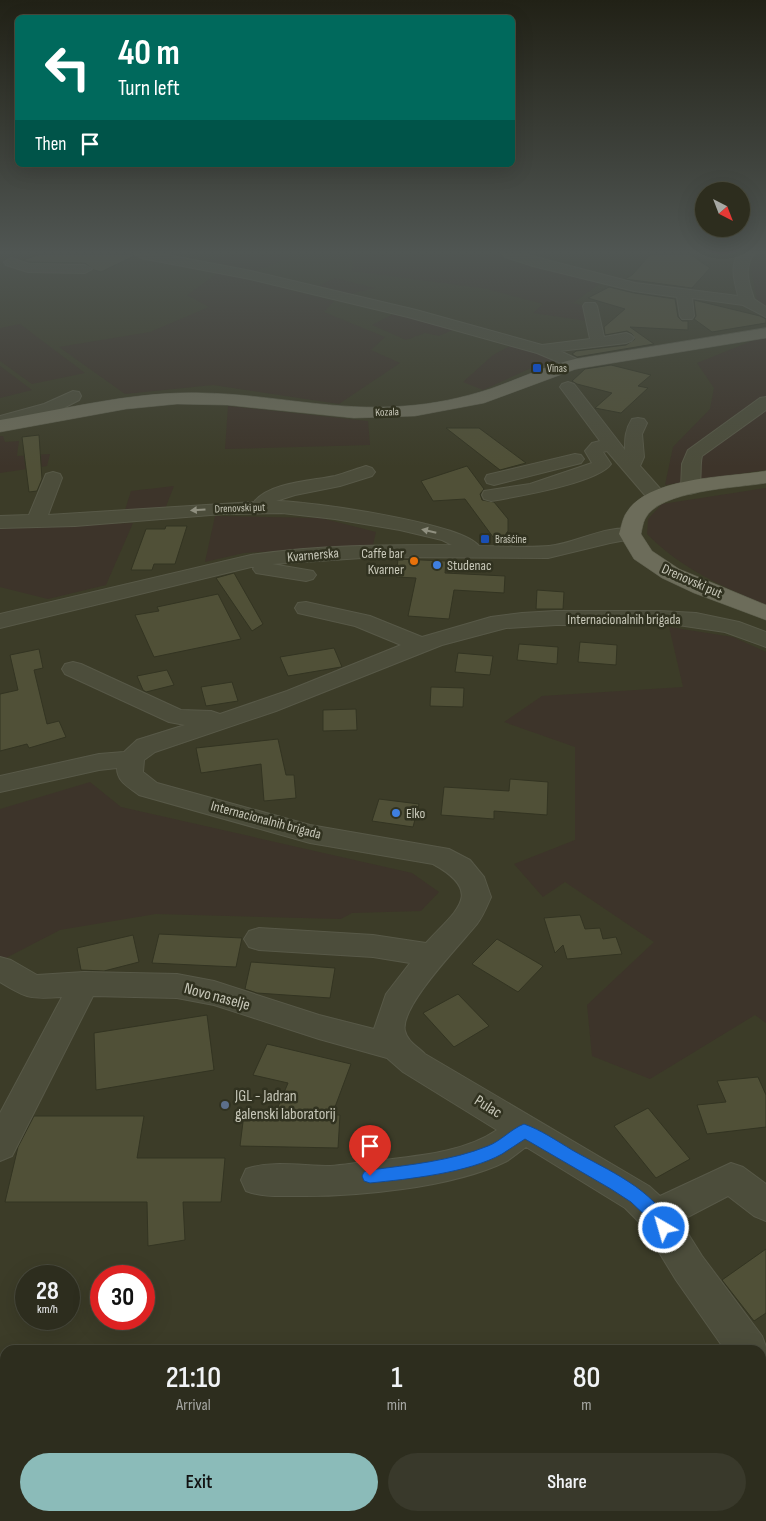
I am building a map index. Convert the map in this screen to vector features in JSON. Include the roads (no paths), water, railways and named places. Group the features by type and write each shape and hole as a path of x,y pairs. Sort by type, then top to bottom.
{"main road":[{"name":"Kozala","path":"0,426 142,402 181,398 225,399 362,413 405,412 451,406 487,396 551,370 575,364 766,333"},
{"path":"630,534 630,525 636,514 647,503 657,497 690,488 766,477"},
{"name":"Drenovski put","path":"630,534 643,555 660,568 766,613"}],"street":[{"path":"457,325 543,350 575,364"},
{"path":"594,325 598,343"},
{"path":"543,350 626,338"},
{"path":"568,387 588,416 630,468 657,497"},
{"path":"0,421 50,408 73,396"},
{"path":"690,488 691,464 694,454 702,446 766,402"},
{"path":"630,468 634,457 633,434 638,423"},
{"path":"493,487 533,489 595,469 602,464 595,453 595,449 612,445"},
{"path":"260,507 266,499 277,494 366,472"},
{"path":"36,521 53,478"},
{"name":"Drenovski put","path":"0,522 260,507 335,513 400,524 456,539 467,544 472,550"},
{"name":"Kvarnerska","path":"2,626 241,564 286,556 334,552 472,550 530,552 563,550 612,536 630,534"},
{"path":"241,564 256,568 306,574"},
{"path":"306,608 362,621 422,645"},
{"name":"Internacionalnih brigada","path":"433,955 468,916 477,897 474,884 460,868 439,856 310,834 148,789 130,775 131,759 146,746 298,695 422,645 498,622 570,619 694,619 722,624 766,640"},
{"path":"72,669 177,717 211,718 216,724"},
{"path":"0,784 99,762 131,759"},
{"path":"259,939 373,946 433,955 396,1002 390,1030 396,1048"},
{"name":"Novo naselje","path":"0,968 32,987 84,984 177,986 214,993 320,1027 396,1048"},
{"path":"0,1146 84,984"},
{"name":"Pulac","path":"396,1048 414,1063 636,1197 656,1215 689,1268 744,1345"},
{"path":"258,1180 330,1181 409,1172 464,1161 496,1150 524,1130"},
{"path":"656,1215 731,1178 766,1206"}],"place":[{"name":"Vinas","path":"537,368"},
{"name":"Brašćine","path":"485,539"},
{"name":"Caffe bar Kvarner","path":"414,561"},
{"name":"Studenac","path":"437,565"},
{"name":"Elko","path":"396,813"},
{"name":"JGL - Jadran galenski laboratorij","path":"225,1105"}]}
